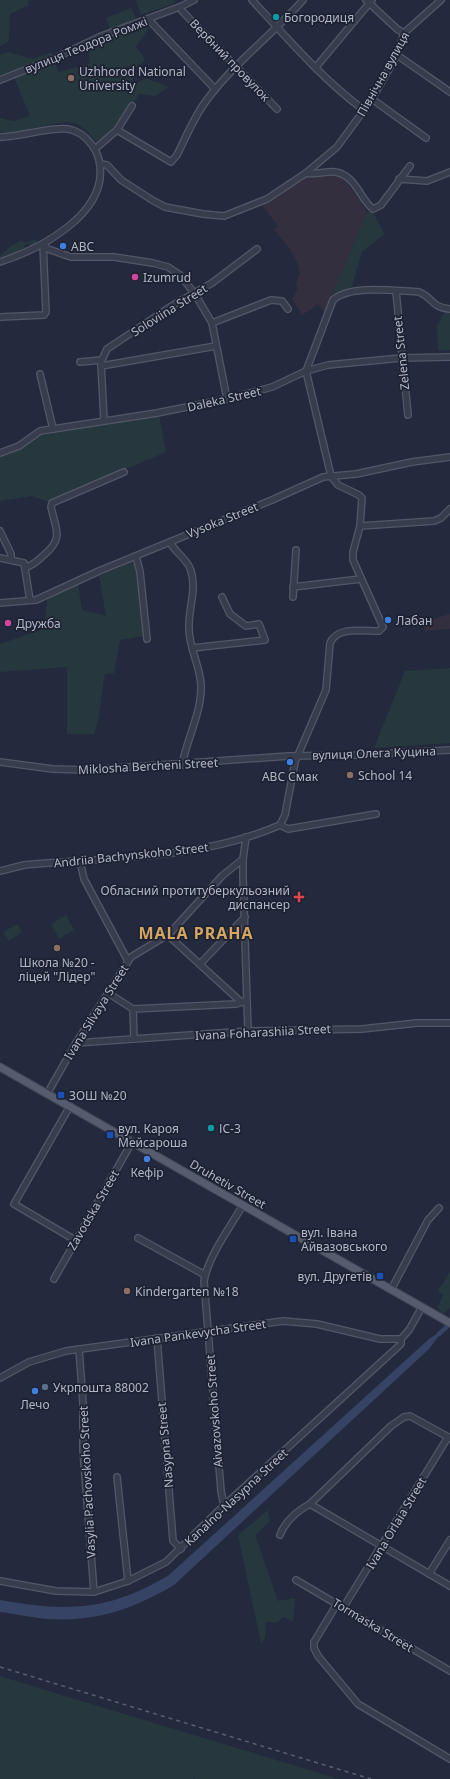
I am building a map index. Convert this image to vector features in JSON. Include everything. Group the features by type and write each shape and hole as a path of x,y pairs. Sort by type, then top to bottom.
{"main road":[{"name":"Druhetiv Street","path":"0,1067 447,1322"}],"street":[{"name":"вулиця Теодора Ромжі","path":"0,80 55,58 88,41 182,6 194,0"},
{"path":"252,0 349,99 364,110"},
{"path":"117,130 171,162 177,155 199,111 215,89 276,26 286,19 303,0"},
{"name":"Північна вулиця","path":"100,164 106,165 121,180 158,204 218,217 231,215 267,199 306,173 337,146 372,99 397,55 404,33 441,0"},
{"path":"316,66 369,1 397,29 404,33"},
{"name":"Вербний провулок","path":"182,11 277,109"},
{"path":"150,21 215,89"},
{"path":"397,55 450,92"},
{"path":"372,99 426,138"},
{"path":"95,149 117,130 132,106"},
{"path":"0,137 19,136 65,128 82,134 95,149 100,164 100,180 94,198 89,207 74,221 43,244 0,262"},
{"path":"306,173 314,174 335,172 344,175 358,187 373,209 382,205 410,166"},
{"path":"400,179 427,181 450,172"},
{"path":"43,244 48,249 71,257 114,257 168,267 180,275 195,294 212,323 227,399"},
{"path":"0,318 44,315 46,312 43,244"},
{"name":"Soloviina Street","path":"102,363 107,349 173,305 195,294 229,272 257,249"},
{"path":"280,825 285,815 297,756 326,690 330,643 332,638 339,632 378,631 382,630 383,627 353,560 353,552 360,526 362,498 359,494 338,485 331,476 306,371 333,300 338,296 351,291 419,292 427,295 434,304 450,309"},
{"name":"Zelena Street","path":"396,291 401,358 408,415"},
{"path":"212,323 271,300 282,301 288,309"},
{"path":"80,362 102,363 216,346"},
{"name":"Daleka Street","path":"0,453 19,446 40,431 172,410 227,399 272,387 306,371 328,365 401,358 450,357"},
{"path":"102,363 104,420"},
{"path":"40,374 53,429"},
{"name":"Vysoka Street","path":"0,603 36,600 323,477 356,474 412,462 450,457"},
{"path":"26,567 33,566 55,546 58,539 51,507 52,503 124,472"},
{"path":"360,526 434,520 441,518 450,509"},
{"path":"0,531 12,554 11,560"},
{"path":"170,542 187,562 192,572 193,589 189,630 192,648 200,674 200,697 182,765"},
{"path":"293,597 296,550"},
{"path":"136,556 140,572 148,639"},
{"path":"0,558 24,563 26,567 30,600"},
{"path":"293,587 361,579"},
{"path":"192,648 265,640 258,624 246,626 230,614 222,597"},
{"name":"вулиця Олега Куцина","path":"297,756 368,755 450,750"},
{"name":"Miklosha Bercheni Street","path":"0,762 53,769 88,770 182,765 297,756"},
{"name":"Andriia Bachynskoho Street","path":"0,871 24,865 185,852 216,846 280,825 288,829 376,814"},
{"path":"246,837 243,859 244,1002 248,1031"},
{"name":"Ivana Silvaya Street","path":"47,1094 76,1043 128,961 138,951 169,934 222,876 232,866 243,859"},
{"path":"80,861 84,879 128,961"},
{"path":"200,964 244,917"},
{"path":"169,934 170,937 244,1002"},
{"path":"108,993 133,1009 236,1004 244,1002"},
{"path":"133,1009 134,1039"},
{"name":"Ivana Foharashiia Street","path":"76,1043 248,1031 362,1029 417,1023 450,1023"},
{"path":"70,1106 14,1204 76,1240"},
{"name":"Zavodska Street","path":"54,1279 132,1142"},
{"path":"138,1238 205,1275 243,1205"},
{"path":"391,1290 428,1220 439,1208"},
{"name":"Aivazovskoho Street","path":"205,1275 220,1491 224,1506"},
{"name":"Kanalno-Nasypna Street","path":"0,1581 56,1591 94,1592 128,1581 166,1562 224,1506 400,1345 401,1339 422,1307"},
{"name":"Ivana Pankevycha Street","path":"0,1378 39,1359 79,1349 283,1321 296,1321 333,1327 380,1339 401,1339"},
{"name":"Nasypna Street","path":"157,1338 173,1541 181,1549"},
{"name":"Vasylia Pachovskoho Street","path":"79,1349 83,1403 83,1450 94,1592"},
{"path":"280,1535 282,1528 295,1514 310,1504 391,1426 404,1417 415,1418 449,1438"},
{"name":"Ivana Orlaia Street","path":"343,1608 449,1438"},
{"path":"117,1477 128,1581"},
{"path":"310,1504 450,1586"},
{"path":"429,1574 450,1540"},
{"name":"Tormaska Street","path":"296,1580 450,1671"},
{"path":"337,1604 314,1642 314,1648 318,1656 358,1704 450,1759"}],"shaded area":[{"path":"0,0 28,0 29,5 10,14 9,41 0,46"},
{"path":"136,0 174,0 175,3 141,15"},
{"path":"131,8 136,19 110,29 106,18"},
{"path":"146,22 149,27 136,47 145,59 140,65 135,67 127,66 125,70 133,78 130,87 146,78 169,87 155,96 139,94 121,122 110,134 97,142 80,125 69,122 9,133 0,132 0,118 14,121 30,116 14,77 55,64 59,72 89,64 90,58 86,46"},
{"path":"8,52 32,59 52,52 52,57 0,76 0,55"},
{"path":"337,174 345,179 367,212 325,313 318,304 302,315 292,299 298,289 296,283 300,274 298,265 290,249 274,229 278,226 262,205 308,176"},
{"path":"367,212 374,213 384,234 362,252 352,287 332,294"},
{"path":"35,239 38,243 31,246 29,243 24,246 26,249 24,250 2,259 0,256 11,246 22,240 24,243"},
{"path":"445,311 450,311 450,350 438,351 437,326"},
{"path":"159,415 166,452 48,502 32,496 0,501 0,457 20,449 40,435"},
{"path":"134,561 138,578 144,636 120,640 114,673 105,674 100,713 94,734 67,734 67,667 0,672 0,644 44,629 47,599 78,584 82,610 106,616 99,576"},
{"path":"450,614 450,629 425,631 423,622"},
{"path":"450,668 450,743 374,748 405,671"},
{"path":"66,915 74,930 59,939 51,924"},
{"path":"17,924 22,932 9,941 3,932"},
{"path":"450,1272 450,1308 443,1314 437,1308 443,1295 438,1291"},
{"path":"268,1510 270,1521 255,1535 278,1601 295,1598 293,1622 284,1617 276,1623 266,1622 265,1638 261,1643 238,1535"},
{"path":"0,1676 338,1779 195,1779 192,1773 194,1779 0,1779"}],"water":[{"path":"443,1330 429,1349 174,1585 144,1601 99,1616 49,1619 0,1612 0,1600 24,1604 67,1607 87,1606 107,1602 127,1596 148,1587 169,1575 429,1339"}],"waterway":[{"path":"439,1334 450,1324"}],"railway":[{"path":"0,1667 371,1779"}],"place":[{"name":"Богородиця","path":"276,17"},
{"name":"Uzhhorod National University","path":"71,78"},
{"name":"ABC","path":"63,246"},
{"name":"Izumrud","path":"135,277"},
{"name":"Лабан","path":"388,620"},
{"name":"Дружба","path":"8,623"},
{"name":"ABC Смак","path":"290,762"},
{"name":"School 14","path":"350,775"},
{"name":"Обласний протитуберкульозний диспансер","path":"299,897"},
{"name":"Школа №20 - ліцей \"Лідер\"","path":"57,948"},
{"name":"ЗОШ №20","path":"61,1095"},
{"name":"ІС-3","path":"211,1128"},
{"name":"вул. Кароя Мейсароша","path":"110,1135"},
{"name":"Кефір","path":"147,1159"},
{"name":"вул. Івана Айвазовського","path":"293,1239"},
{"name":"вул. Другетів","path":"380,1276"},
{"name":"Kindergarten №18","path":"127,1291"},
{"name":"Укрпошта 88002","path":"45,1387"},
{"name":"Лечо","path":"35,1391"}],"district":[{"name":"MALA PRAHA","path":"196,933"}]}
